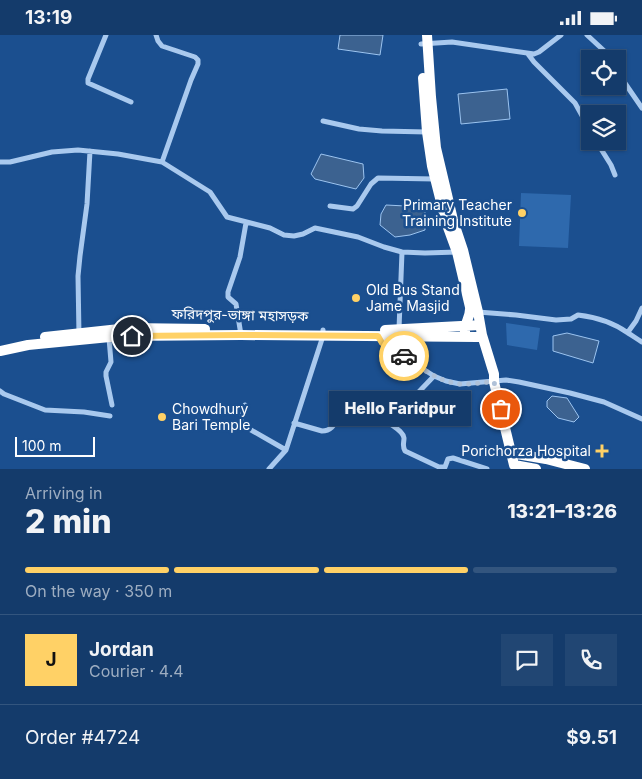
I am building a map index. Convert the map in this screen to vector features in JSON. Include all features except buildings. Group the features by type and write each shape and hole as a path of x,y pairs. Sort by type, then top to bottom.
{"highway":[{"path":"424,39 424,98 427,132 435,179 446,223 460,251 470,311 465,331 480,345 489,376 494,382"},
{"path":"424,39 436,148 460,251 494,373 494,382 514,465 536,469"},
{"name":"ফরিদপুর-ভাঙ্গা মহাসড়ক","path":"323,333 399,330 417,333"},
{"name":"ফরিদপুর-ভাঙ্গা মহাসড়ক","path":"0,351 79,337 129,332 323,333 378,336 481,330"},
{"name":"ফরিদপুর-ভাঙ্গা মহাসড়ক","path":"0,344 27,339 109,337 129,332"},
{"path":"511,453 546,459 585,469"}],"street":[{"path":"106,35 88,83 131,102"},
{"path":"156,35 162,46 195,57 198,60 162,162"},
{"path":"424,39 477,45 528,54 538,52 561,35"},
{"path":"587,35 603,50"},
{"path":"528,54 575,103 581,114"},
{"path":"626,85 642,108"},
{"path":"323,121 359,129 427,132"},
{"path":"0,162 10,162 52,152 78,150 118,154 162,162 210,192 227,217 270,228 284,235 294,236 303,234 315,228 358,237 402,252 460,251"},
{"path":"602,150 615,175"},
{"path":"79,337 79,269 87,204 90,151"},
{"path":"330,206 353,209 371,184 378,178 435,179"},
{"path":"240,332 236,304 228,297 228,292 240,257 246,223"},
{"path":"399,330 402,252"},
{"path":"628,333 642,308"},
{"path":"478,312 556,320 571,319 578,315 584,316 615,326 642,342"},
{"path":"270,469 286,450 323,333"},
{"path":"378,336 382,343 434,376 446,381 460,384 506,380 518,382 604,402 642,419"},
{"path":"109,337 111,362 106,375 112,405"},
{"path":"389,423 434,376"},
{"path":"0,391 45,410 110,416"},
{"path":"245,405 241,420 244,427 286,450"},
{"path":"294,423 327,431 331,429 342,411 347,407 375,416 389,423 404,436 403,448 405,451 440,467 445,467 448,459 453,458 487,469"}],"shaded area":[{"path":"340,35 383,35 380,55 338,49"},
{"path":"507,89 510,119 461,124 458,94"},
{"path":"321,154 363,164 364,178 356,189 315,179 311,174"},
{"path":"521,193 571,195 568,248 519,246"},
{"path":"386,205 425,207 425,230 395,237 380,225 381,214"},
{"path":"506,323 540,328 537,350 507,345"},
{"path":"567,333 599,341 593,363 553,351 553,336"},
{"path":"552,396 567,398 579,417 574,422 558,418 547,407 547,401"}],"way so far":[{"path":"404,356 429,374 446,381 460,384 494,382 501,409"}],"place":[{"name":"Primary Teacher Training Institute","path":"522,213"},
{"name":"Old Bus Stand Jame Masjid","path":"356,298"},
{"name":"Hello Faridpur","path":"501,409"},
{"name":"Chowdhury Bari Temple","path":"162,417"},
{"name":"Porichorza Hospital","path":"602,451"}],"route":[{"path":"132,336 378,336 382,343 404,356"}]}
